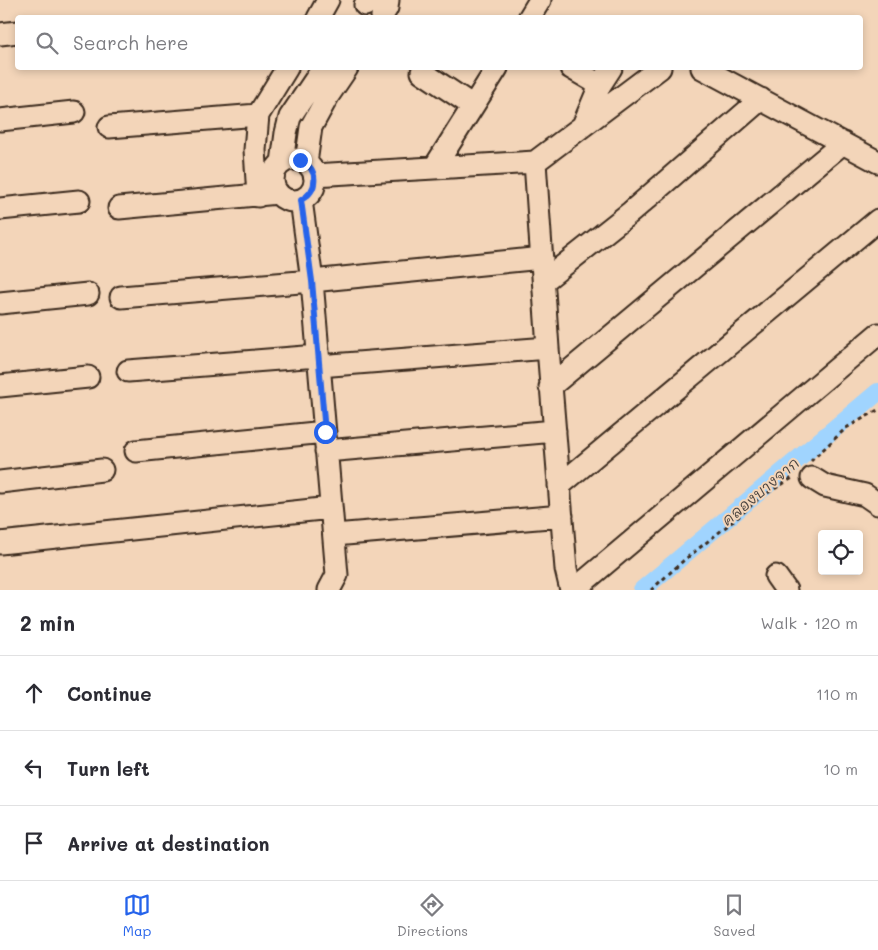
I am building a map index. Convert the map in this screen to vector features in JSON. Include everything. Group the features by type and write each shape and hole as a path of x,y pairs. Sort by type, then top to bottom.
{"street":[{"path":"320,15 328,0"},
{"path":"531,15 540,0"},
{"path":"0,34 15,32"},
{"path":"268,194 255,150 258,115 286,70"},
{"path":"119,208 268,194 288,200 301,200 311,192 315,181 310,169 311,127 320,91 323,70"},
{"path":"282,163 290,117 345,70"},
{"path":"434,168 496,70"},
{"path":"580,70 606,76 583,126"},
{"path":"268,194 274,185 273,177 276,169 282,163 294,159 310,169 434,168 534,162 657,70"},
{"path":"706,70 878,162"},
{"path":"422,72 473,106"},
{"path":"544,281 631,212 761,99"},
{"path":"0,120 74,112"},
{"path":"109,127 258,115"},
{"path":"550,387 843,143"},
{"path":"534,162 544,281 550,387 566,569 572,590 878,334"},
{"path":"301,200 312,281 337,575 329,590"},
{"path":"0,209 79,201"},
{"path":"559,486 878,220"},
{"path":"121,297 312,281 542,258"},
{"path":"0,303 88,294"},
{"path":"128,371 548,348"},
{"path":"0,386 88,376"},
{"path":"136,451 555,430"},
{"path":"0,482 102,470"},
{"path":"806,472 825,486 865,496 878,504"},
{"path":"0,543 331,508"},
{"path":"334,535 562,516"}],"path":[{"path":"651,590 682,561 761,497 806,472 824,447 846,428 878,410"}],"waterway":[{"name":"คลองบางจาก","path":"642,590 878,392"}],"route":[{"path":"300,160 311,168 315,181 311,192 301,200 312,281 325,432"}]}
